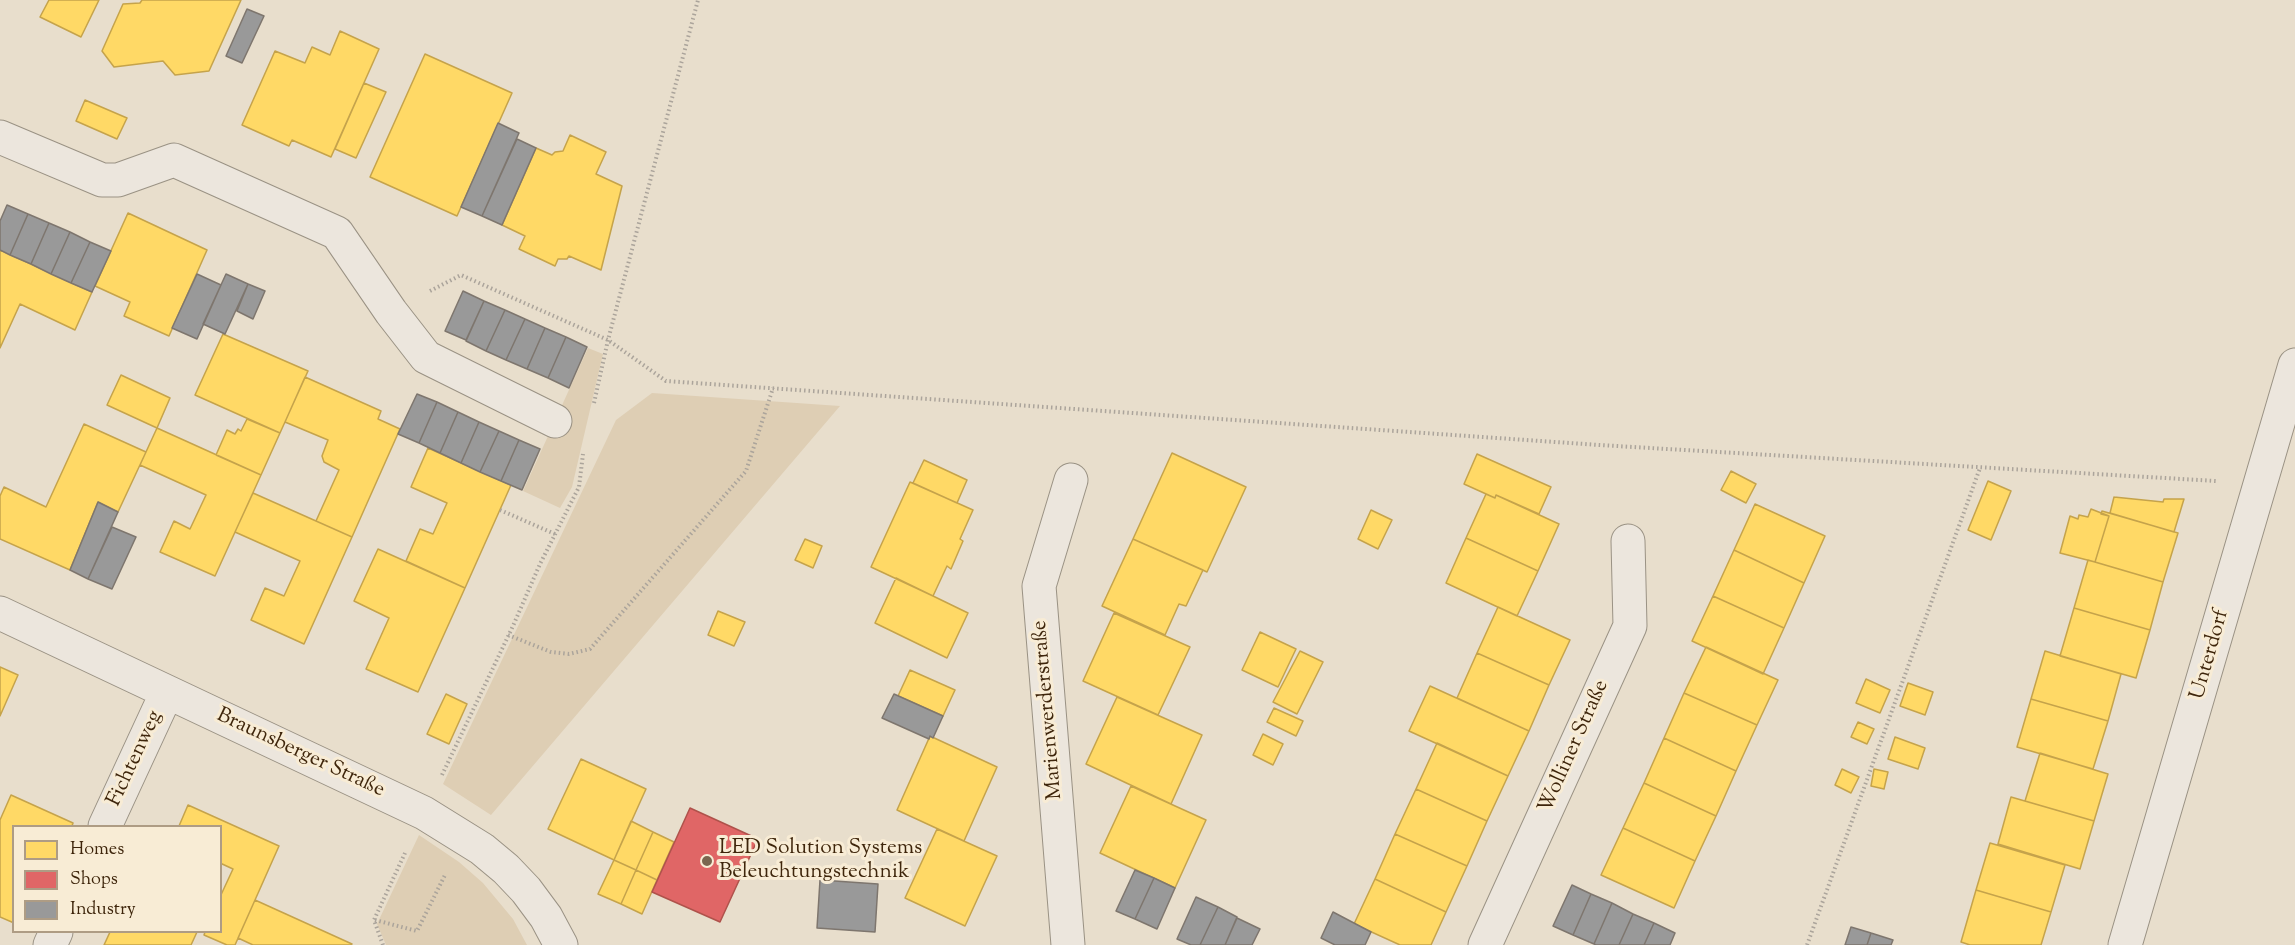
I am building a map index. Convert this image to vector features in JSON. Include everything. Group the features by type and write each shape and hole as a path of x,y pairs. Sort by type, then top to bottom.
{"street":[{"path":"0,137 102,180 118,180 174,160 337,233 391,312 426,357 555,421"},
{"name":"Unterdorf","path":"2125,945 2262,484 2295,365"},
{"name":"Marienwerderstraße","path":"1068,945 1039,586 1071,480"},
{"name":"Wolliner Straße","path":"1485,945 1630,626 1628,541"},
{"name":"Braunsberger Straße","path":"0,613 424,813 464,837 506,868 546,917 561,945"},
{"name":"Fichtenweg","path":"105,825 167,692"}],"path":[{"path":"593,407 608,340 699,0"},
{"path":"391,312 461,275 608,340 666,381 1575,444 2262,484"},
{"path":"508,635 551,652 569,654 590,649 746,471 772,388"},
{"path":"383,945 374,920 579,487 584,452"},
{"path":"1807,945 1980,468"},
{"path":"500,510 555,534"},
{"path":"374,920 417,931 464,837"}],"shaded area":[{"path":"588,348 603,354 572,487 560,508 523,491"},
{"path":"652,393 840,406 491,815 443,784 616,420"},
{"path":"419,835 459,862 483,883 513,919 527,945 386,945 377,924"}],"building: Homes":[{"path":"49,0 99,0 81,37 40,17"},
{"path":"142,0 241,0 209,71 175,75 163,61 114,67 102,51 123,4 140,3"},
{"path":"340,31 379,49 331,157 292,140 289,146 242,125 275,51 305,63 312,47 330,55"},
{"path":"425,54 512,93 457,216 370,177"},
{"path":"364,83 386,92 356,158 335,149"},
{"path":"85,100 127,118 117,139 76,121"},
{"path":"570,135 606,152 596,174 622,186 601,270 569,256 567,259 558,259 555,266 519,249 525,236 502,225 536,148 552,155 563,151"},
{"path":"128,213 207,250 169,336 124,316 130,302 95,286"},
{"path":"0,250 92,292 75,330 20,304 0,348"},
{"path":"223,334 308,371 280,433 195,395"},
{"path":"121,375 170,398 157,428 107,405"},
{"path":"305,377 381,411 378,419 400,429 352,537 316,521 339,470 324,462 322,456 328,440 285,422"},
{"path":"247,419 280,433 261,475 216,455 227,430 235,434 238,429 241,431"},
{"path":"84,424 146,452 118,512 98,502 70,570 0,539 0,496 4,487 46,507"},
{"path":"157,428 261,475 215,576 160,552 174,521 190,529 206,495 140,465"},
{"path":"428,448 511,485 465,588 406,561 420,529 433,534 447,503 411,487"},
{"path":"1172,453 1246,487 1207,572 1133,539"},
{"path":"1477,454 1551,487 1539,514 1464,484"},
{"path":"924,460 967,480 957,503 913,483"},
{"path":"1731,471 1756,484 1746,503 1721,490"},
{"path":"1988,481 2011,491 1991,540 1968,530"},
{"path":"910,482 973,510 960,539 963,541 951,569 947,566 933,596 871,567"},
{"path":"253,493 352,537 304,644 251,620 265,588 284,596 300,561 235,532"},
{"path":"1486,494 1495,498 1496,495 1559,524 1538,571 1466,538"},
{"path":"2114,497 2163,502 2164,499 2184,499 2174,532 2110,513"},
{"path":"1755,504 1825,536 1804,583 1734,550"},
{"path":"2091,509 2109,516 2095,562 2060,553 2070,516 2078,519 2079,515 2088,517"},
{"path":"1371,510 1392,520 1378,549 1358,539"},
{"path":"2102,511 2178,533 2163,582 2095,562 2109,516 2101,514"},
{"path":"1466,538 1538,571 1517,616 1446,583"},
{"path":"805,539 822,546 813,568 795,560"},
{"path":"1133,539 1203,570 1186,606 1179,604 1165,635 1102,606"},
{"path":"378,549 465,588 418,692 366,669 389,618 354,601"},
{"path":"1734,550 1804,583 1784,628 1713,596"},
{"path":"2088,560 2163,582 2150,630 2074,608"},
{"path":"896,578 968,613 947,658 875,623"},
{"path":"1713,596 1784,628 1763,674 1692,641"},
{"path":"1498,607 1570,640 1549,685 1477,653"},
{"path":"2074,608 2150,630 2136,678 2060,656"},
{"path":"718,611 745,622 734,646 708,635"},
{"path":"1114,613 1190,647 1158,715 1083,681"},
{"path":"1260,632 1296,649 1278,687 1242,670"},
{"path":"1706,647 1778,680 1757,725 1684,693"},
{"path":"1300,651 1323,662 1297,714 1273,702"},
{"path":"2045,651 2121,674 2108,721 2031,699"},
{"path":"1477,653 1549,685 1529,731 1457,698"},
{"path":"0,667 18,675 0,716"},
{"path":"910,670 955,690 943,716 898,696"},
{"path":"1866,679 1890,690 1880,713 1856,703"},
{"path":"1908,683 1933,692 1925,715 1900,706"},
{"path":"1430,686 1529,731 1508,776 1409,731"},
{"path":"1684,693 1757,725 1736,771 1664,738"},
{"path":"446,694 467,704 449,744 427,734"},
{"path":"1117,697 1202,735 1171,804 1086,764"},
{"path":"2031,699 2108,721 2093,769 2017,747"},
{"path":"1274,708 1303,721 1296,736 1267,722"},
{"path":"1858,722 1874,729 1867,744 1851,737"},
{"path":"1263,734 1283,744 1273,765 1253,755"},
{"path":"930,736 997,767 964,841 897,810"},
{"path":"1895,737 1925,748 1918,769 1888,759"},
{"path":"1664,738 1736,771 1716,816 1644,783"},
{"path":"1437,743 1508,776 1487,821 1416,789"},
{"path":"2040,753 2108,774 2094,821 2025,801"},
{"path":"581,759 646,789 614,860 548,829"},
{"path":"1842,769 1859,777 1851,793 1835,785"},
{"path":"1874,769 1888,772 1884,789 1871,786"},
{"path":"1644,783 1716,816 1695,861 1623,828"},
{"path":"1131,786 1206,820 1175,888 1100,853"},
{"path":"1416,789 1487,821 1467,866 1395,834"},
{"path":"11,795 73,823 72,825 12,825 12,922 0,917 0,820"},
{"path":"2011,797 2094,821 2080,869 1998,844"},
{"path":"188,805 279,846 235,945 227,945 204,935 205,933 222,933 222,893 233,869 222,864 222,825 179,825"},
{"path":"631,821 653,832 636,870 614,860"},
{"path":"1623,828 1695,861 1674,908 1601,875"},
{"path":"937,829 997,856 965,926 905,898"},
{"path":"653,832 674,842 657,880 636,870"},
{"path":"1395,834 1467,866 1446,912 1375,879"},
{"path":"1990,843 2065,865 2051,912 1976,890"},
{"path":"614,860 636,870 621,904 598,894"},
{"path":"636,870 657,880 642,914 621,904"},
{"path":"1375,879 1446,912 1431,945 1400,945 1354,924"},
{"path":"1976,890 2051,912 2041,945 1970,945 1961,942"},
{"path":"255,900 352,944 253,945 238,938"},
{"path":"110,933 197,933 191,945 104,945"}],"building: Shops":[{"name":"LED Solution Systems Beleuchtungstechnik","path":"690,808 758,839 720,922 652,892"}],"building: Industry":[{"path":"247,9 264,16 242,63 226,56"},
{"path":"498,123 519,133 482,216 461,207"},
{"path":"517,139 536,148 502,225 482,216"},
{"path":"7,205 28,214 10,255 0,250 0,221"},
{"path":"28,214 49,223 31,264 10,255"},
{"path":"49,223 70,232 51,274 31,264"},
{"path":"70,232 90,242 71,283 51,274"},
{"path":"90,242 111,251 92,292 71,283"},
{"path":"197,274 221,285 197,339 172,328"},
{"path":"226,274 248,284 225,334 203,324"},
{"path":"248,284 265,291 253,319 237,311"},
{"path":"463,291 484,301 466,340 445,331"},
{"path":"484,301 505,310 486,351 466,341"},
{"path":"505,310 525,319 506,360 486,351"},
{"path":"525,319 545,328 527,369 506,360"},
{"path":"545,328 566,337 548,378 527,369"},
{"path":"566,337 587,347 569,388 548,378"},
{"path":"417,394 437,402 419,443 398,434"},
{"path":"437,402 458,412 440,453 419,443"},
{"path":"458,412 479,422 461,463 440,453"},
{"path":"479,422 499,431 480,472 461,463"},
{"path":"499,431 519,440 501,481 480,472"},
{"path":"519,440 540,449 522,490 501,481"},
{"path":"98,502 118,512 88,579 70,570"},
{"path":"112,527 136,537 112,589 88,579"},
{"path":"894,694 943,716 933,738 930,736 929,739 882,718"},
{"path":"1135,870 1154,878 1135,919 1116,911"},
{"path":"1154,878 1175,888 1157,929 1135,919"},
{"path":"820,880 878,884 875,932 817,928"},
{"path":"1572,885 1591,894 1573,935 1553,926"},
{"path":"1591,894 1612,903 1594,944 1573,935"},
{"path":"1196,897 1218,907 1200,945 1191,945 1177,939"},
{"path":"1612,903 1633,914 1619,945 1596,945 1594,944"},
{"path":"1218,907 1237,917 1225,945 1200,945"},
{"path":"1333,912 1371,932 1365,945 1335,945 1321,938"},
{"path":"1633,914 1654,923 1644,945 1619,945"},
{"path":"1237,918 1260,929 1252,945 1225,945"},
{"path":"1654,923 1675,933 1670,945 1644,945"},
{"path":"1851,927 1871,933 1867,945 1845,945"},
{"path":"1871,933 1893,940 1891,945 1867,945"}],"place":[{"name":"LED Solution Systems Beleuchtungstechnik","path":"707,861"}]}
